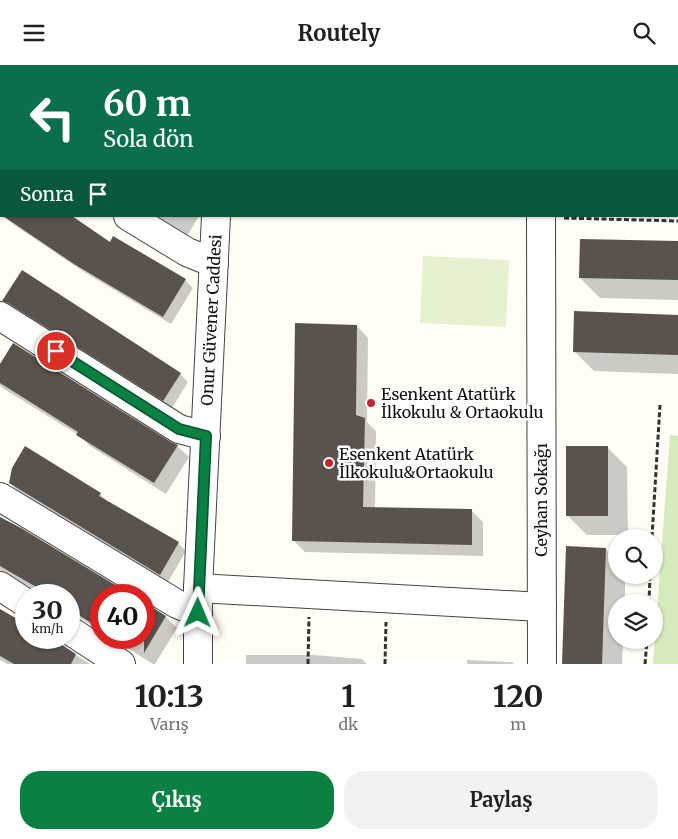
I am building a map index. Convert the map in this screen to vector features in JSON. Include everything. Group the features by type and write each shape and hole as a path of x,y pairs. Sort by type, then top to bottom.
{"street":[{"path":"130,217 187,252 214,263"},
{"name":"Onur Güvener Caddesi","path":"198,664 198,600 216,217"},
{"name":"Ceyhan Sokağı","path":"540,217 542,664"},
{"path":"0,316 179,429 206,436"},
{"path":"0,497 177,604 198,600 309,594 542,607"},
{"path":"0,586 15,596"},
{"path":"80,637 122,664"}],"path":[{"path":"540,217 678,221"},
{"path":"652,529 660,405"},
{"path":"308,664 309,594"},
{"path":"385,664 387,599"},
{"path":"646,664 647,649"}],"green space":[{"path":"423,256 509,260 506,327 420,323"},
{"path":"670,435 678,436 678,664 653,664 654,649 663,649 663,594 658,594 659,584 663,584 663,529"}],"building":[{"path":"4,217 73,217 110,242 113,236 186,279 163,317 74,264"},
{"path":"580,239 678,241 678,280 579,278"},
{"path":"22,270 181,373 163,401 2,301"},
{"path":"574,311 678,315 678,355 573,352"},
{"name":"Esenkent Atatürk İlkokulu&Ortaokulu","path":"295,323 357,325 356,415 365,418 363,507 472,509 472,545 292,541"},
{"path":"13,343 178,445 154,483 76,435 78,432 0,383 0,364"},
{"path":"25,446 101,493 99,496 179,542 160,575 9,483 12,468"},
{"path":"566,446 608,446 608,516 566,516"},
{"path":"0,517 114,584 90,584 90,622 80,616 80,584 31,584 0,566"},
{"path":"566,546 606,548 602,664 562,664"},
{"path":"0,609 15,618 15,649 68,649 76,654 71,664 14,664 0,656"},
{"path":"155,609 166,616 155,634"}],"place":[{"name":"Esenkent Atatürk İlkokulu & Ortaokulu","path":"371,403"},
{"name":"Esenkent Atatürk İlkokulu&Ortaokulu","path":"329,463"}],"route":[{"path":"56,351 179,429 206,436 198,613"}]}
